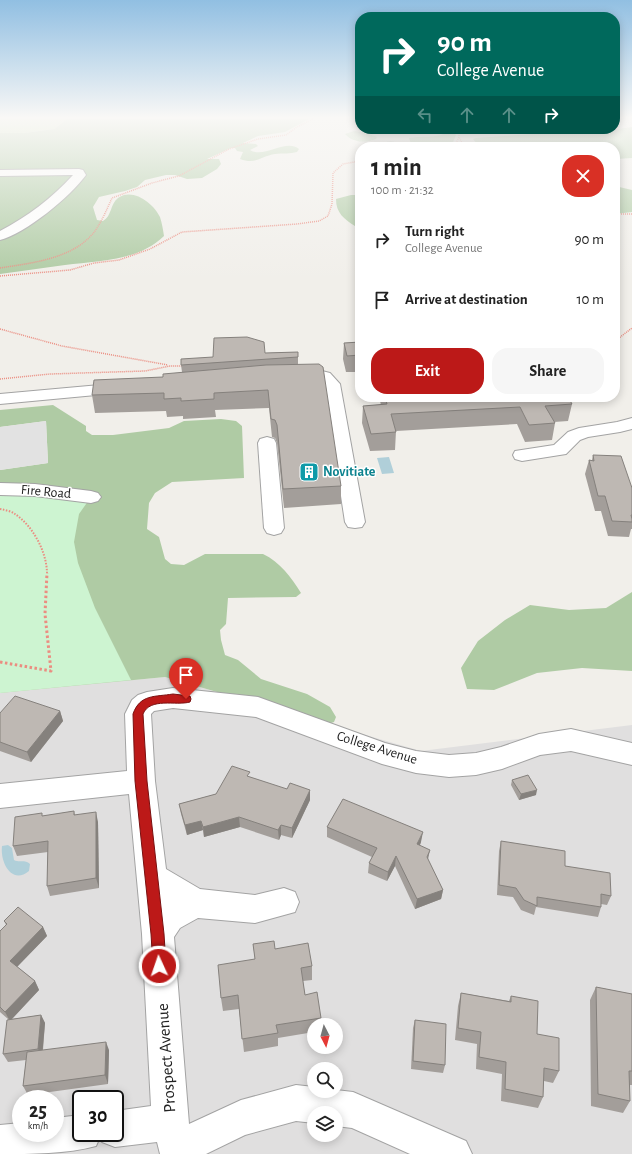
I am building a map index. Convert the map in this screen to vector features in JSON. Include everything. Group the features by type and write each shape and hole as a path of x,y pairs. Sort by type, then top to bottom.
{"street":[{"path":"0,173 12,173"},
{"path":"0,236 22,225 71,186 80,176 79,173"},
{"path":"280,375 319,374 326,376 332,384 355,522"},
{"path":"0,398 140,386"},
{"path":"522,455 559,450 574,436 586,432 620,427 632,423"},
{"path":"267,443 274,528"},
{"name":"Fire Road","path":"0,489 35,490 91,497"},
{"name":"College Avenue","path":"147,702 160,699 180,698 258,707 382,753 416,762 449,766 476,764 502,758 539,745 571,740 632,754"},
{"name":"Prospect Avenue","path":"147,702 141,707 138,714 141,781 158,934 176,1141"},
{"path":"0,796 141,781"},
{"path":"151,876 195,903 255,909 284,902"},
{"path":"158,934 169,918 195,903"},
{"path":"124,1131 176,1141 241,1118 296,1103 353,1110 453,1154"},
{"path":"0,1144 72,1134"}],"path":[{"path":"0,268 49,260 78,246 94,232 105,214 112,198 185,173"},
{"path":"0,276 70,270 94,263 119,260 150,250 182,232 297,224 319,221 328,216 332,204 333,173"},
{"path":"620,214 632,214"},
{"path":"620,336 632,328"},
{"path":"0,330 32,340 100,355 170,366 184,366"},
{"path":"0,379 50,374 146,371 170,366"},
{"path":"0,509 14,513 22,520 38,540 47,564 45,614 51,671 0,662"}],"shaded area":[{"path":"46,421 48,463 0,470 0,427"},
{"path":"165,677 421,751 632,725 632,1154 0,1154 0,693"}],"green space":[{"path":"0,173 211,173 202,178 187,179 175,175 166,175 145,180 137,187 125,191 99,197 93,207 97,220 103,221 106,219 115,201 124,195 130,194 142,198 148,202 157,212 161,219 164,236 142,251 104,261 0,274"},
{"path":"620,187 632,190 632,212 620,213"},
{"path":"355,195 355,226 341,215 337,208 336,199"},
{"path":"53,405 86,426 86,431 92,435 113,435 169,428 184,421 221,419 236,421 242,426 244,478 172,482 155,493 149,503 147,529 159,537 165,559 171,564 184,565 205,554 263,554 275,561 285,570 301,593 296,597 228,598 226,624 220,630 225,655 238,660 261,679 307,694 330,707 336,717 334,722 328,724 165,677 0,693 0,470 48,463 46,421 0,427 0,410"},
{"path":"0,489 91,497 79,514 74,542 78,563 95,608 131,680 0,693"},
{"path":"632,592 632,671 582,668 537,673 494,690 467,689 461,668 478,641 505,620 530,605 569,610 606,608"}],"water":[{"path":"389,457 394,473 382,474 377,458"},
{"path":"8,845 12,848 14,860 30,864 29,871 23,875 12,874 5,865 2,846"}],"building":[{"path":"247,337 264,342 265,353 298,352 298,357 181,365 181,359 213,357 214,338"},
{"path":"355,342 355,355 347,356 344,343"},
{"name":"Novitiate","path":"319,364 323,367 341,486 283,489 277,425 275,420 271,419 268,390 214,393 214,399 181,401 181,398 164,399 164,393 92,395 94,380 163,377 163,374 266,365"},
{"path":"386,402 571,402 572,404 545,406 555,423 529,425 520,407 391,414 396,432 371,434 363,406 387,404"},
{"path":"593,455 621,456 632,488 632,522 612,521 605,496 598,496 589,460 594,461"},
{"path":"15,696 60,711 27,752 0,742 0,713"},
{"path":"232,766 250,772 247,776 287,789 290,783 310,790 292,828 281,825 278,830 239,817 203,827 201,821 185,825 179,804 216,794"},
{"path":"528,775 537,790 521,794 512,780"},
{"path":"343,799 423,832 417,844 430,850 427,857 443,890 417,899 396,856 388,872 369,863 377,848 327,827"},
{"path":"74,811 74,815 96,812 96,878 47,886 48,841 13,846 15,817 42,813 42,816"},
{"path":"501,841 565,851 565,866 610,873 611,896 601,894 601,907 537,897 537,906 524,900 516,888 499,885"},
{"path":"18,907 43,927 10,961 35,981 5,1012 0,1007 0,931 7,924 4,921"},
{"path":"274,941 275,949 308,943 312,966 301,968 305,995 317,992 321,1018 307,1018 307,1020 276,1025 278,1033 242,1039 238,995 221,998 218,965 255,959 253,944"},
{"path":"596,987 632,994 632,1071 629,1071 630,1101 598,1094"},
{"path":"461,993 511,1002 511,996 538,1001 537,1034 559,1038 559,1071 544,1068 543,1097 505,1089 506,1062 479,1057 481,1032 458,1028"},
{"path":"41,1015 38,1049 3,1054 7,1020"},
{"path":"415,1020 446,1024 445,1065 413,1061"},
{"path":"106,1042 105,1075 23,1086 27,1052"}],"place":[{"name":"Novitiate","path":"309,472"}],"route":[{"path":"159,966 158,934 141,781 138,714 141,707 147,702 160,699 186,699"}]}
